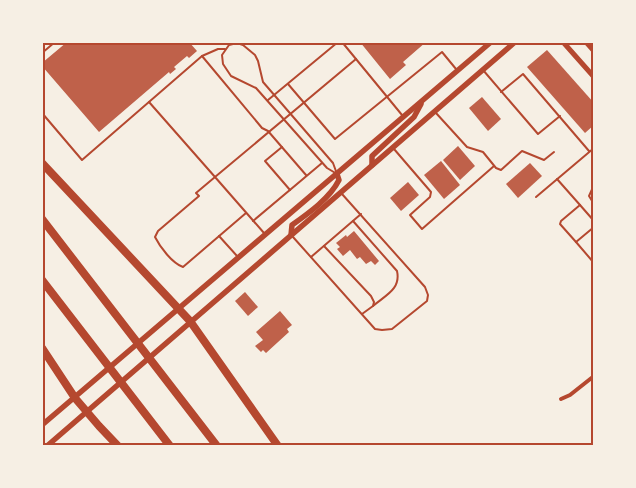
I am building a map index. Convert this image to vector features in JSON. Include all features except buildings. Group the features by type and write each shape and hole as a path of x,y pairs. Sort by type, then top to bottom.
{"highway":[{"path":"42,163 180,309 278,446"},
{"path":"42,219 216,446"},
{"path":"42,280 170,446"},
{"path":"42,348 75,398 118,446"}],"main road":[{"path":"42,424 180,309 490,42"},
{"path":"48,445 515,42"},
{"path":"372,165 372,156 414,117 424,100"},
{"path":"291,235 292,225 335,187 339,180 337,174"}],"street":[{"path":"563,42 594,77"},
{"path":"586,42 594,51"},
{"path":"560,399 570,395 594,376"}],"lane":[{"path":"42,53 55,42"},
{"path":"268,100 338,42"},
{"path":"342,42 403,117"},
{"path":"230,44 243,44 255,55 263,82 333,163 337,174 327,168 256,88 236,79 226,71 222,55 230,44"},
{"path":"42,113 82,160 202,56 218,49 225,49"},
{"path":"288,84 335,139 442,52 458,70"},
{"path":"202,56 262,128 268,131 306,176"},
{"path":"246,213 183,267 178,265 155,237 158,230 199,196 196,193 214,177 356,59"},
{"path":"483,70 538,134 560,116"},
{"path":"501,92 523,74 589,151"},
{"path":"149,102 266,235"},
{"path":"435,111 467,147 483,152 494,166 501,170 522,151 544,160 554,152"},
{"path":"282,147 265,161 290,190"},
{"path":"393,147 431,192 430,197 410,215 422,229 494,166"},
{"path":"536,197 594,148"},
{"path":"254,221 322,162"},
{"path":"557,179 594,221"},
{"path":"594,185 589,196 594,204"},
{"path":"291,235 375,329 392,329 427,301 428,295 425,287 341,192"},
{"path":"580,205 560,224 594,263"},
{"path":"311,257 360,214"},
{"path":"353,221 397,272 398,283 362,314"},
{"path":"576,242 594,227"},
{"path":"220,236 238,258"},
{"path":"324,246 371,296 374,302 373,306"}]}
